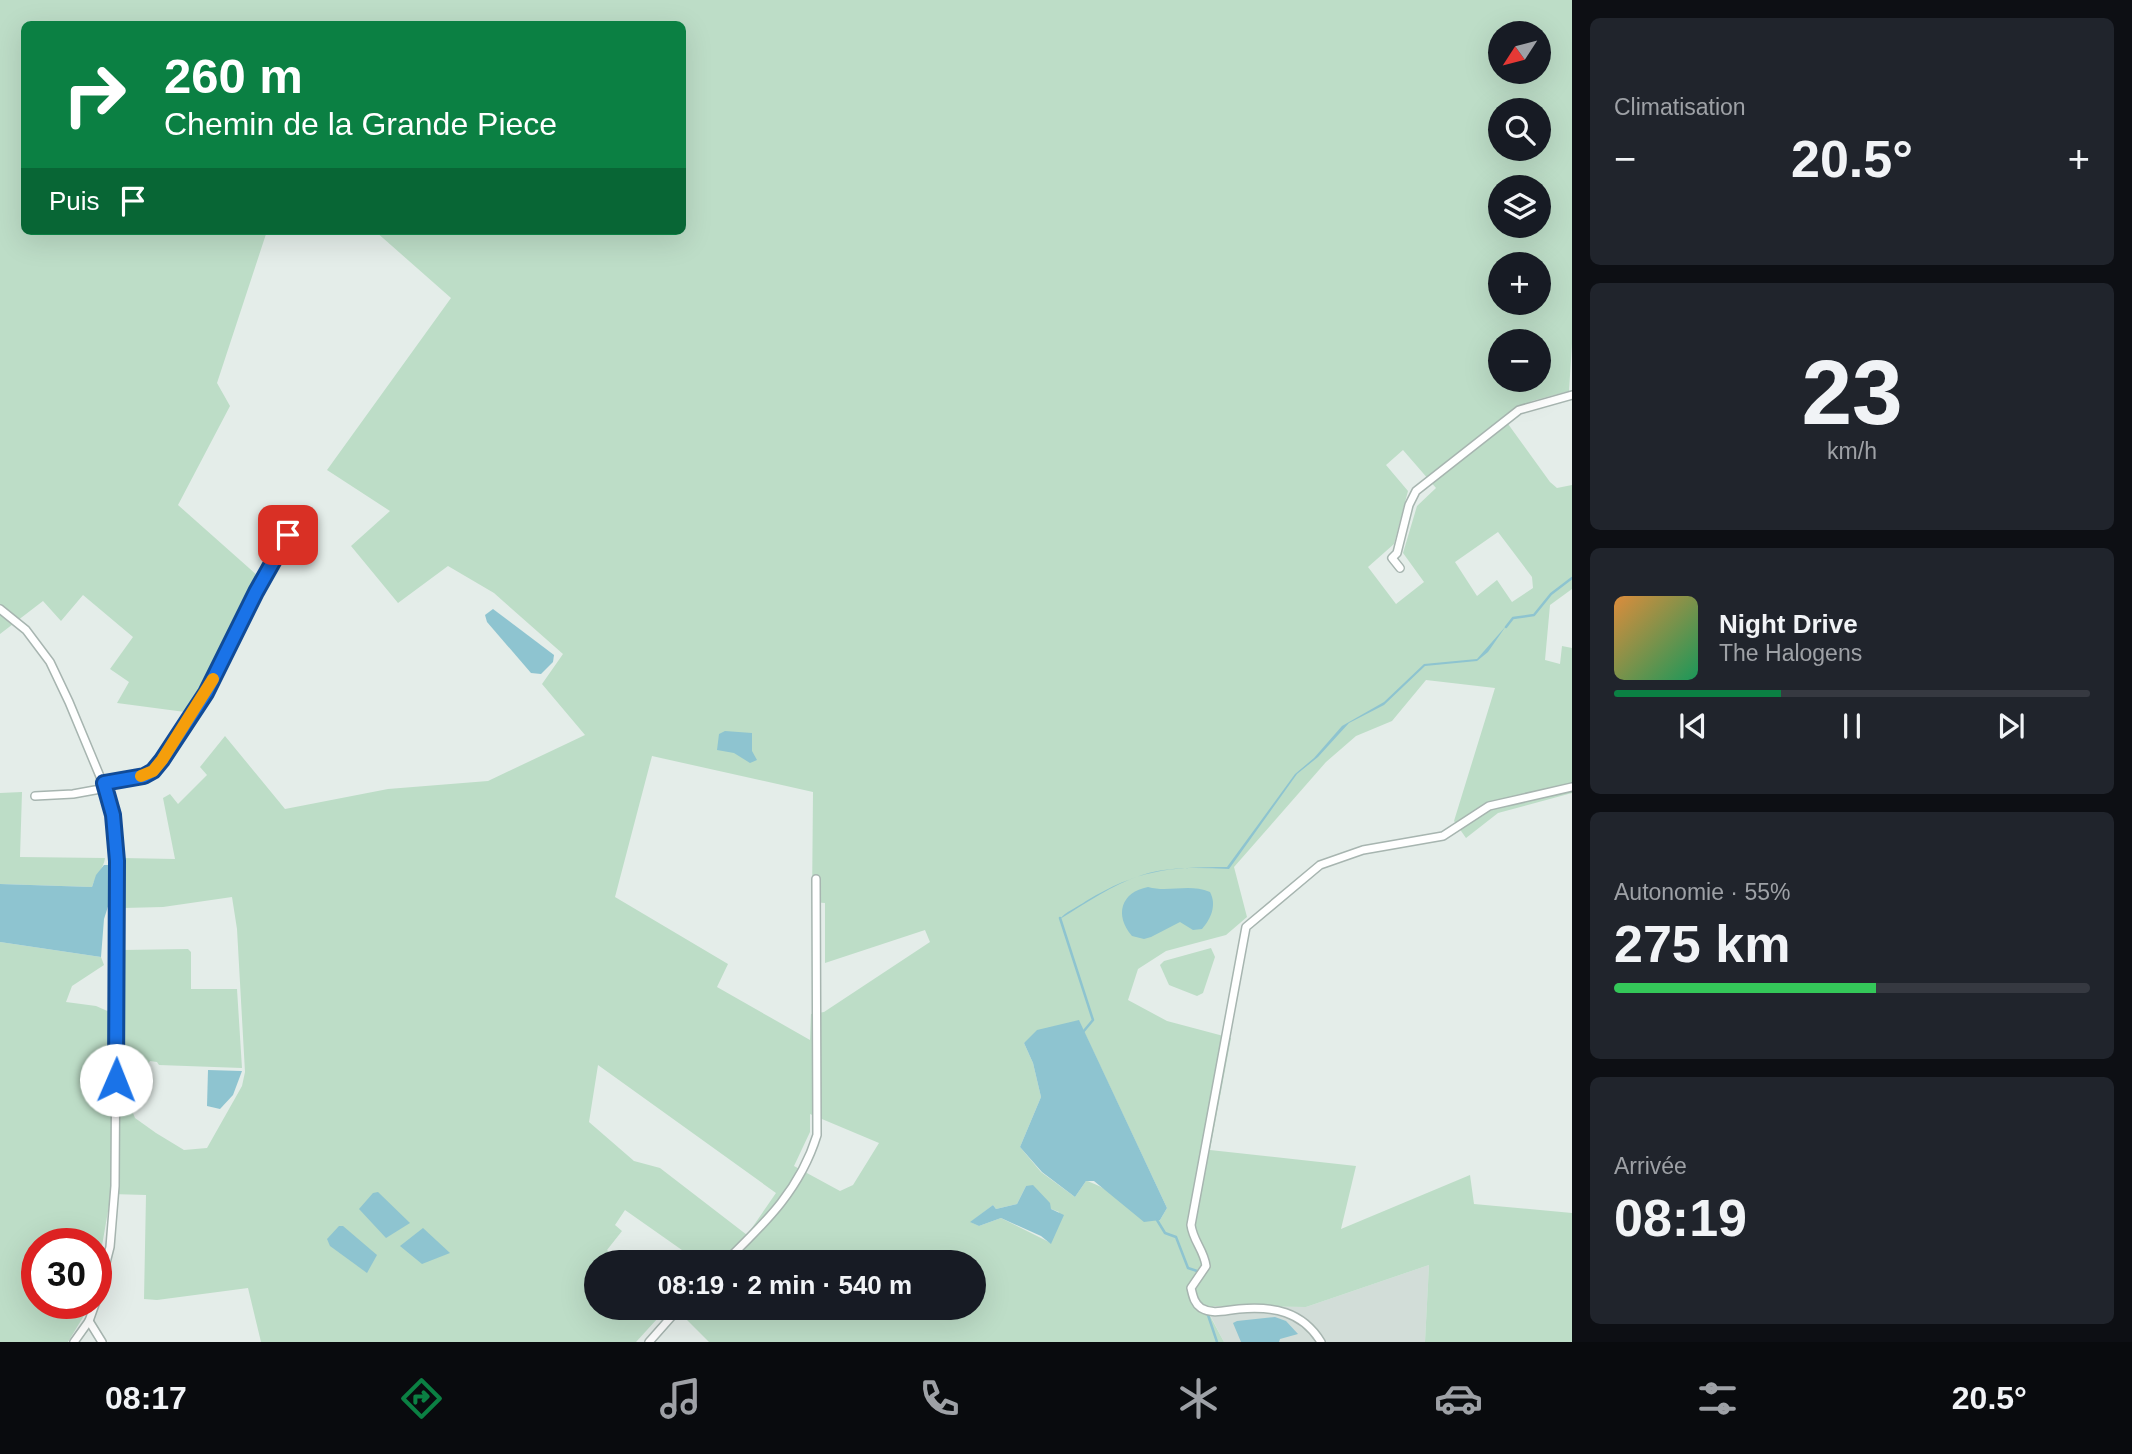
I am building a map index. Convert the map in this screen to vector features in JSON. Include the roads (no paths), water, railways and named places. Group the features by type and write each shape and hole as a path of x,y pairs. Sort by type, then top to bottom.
{"street":[{"path":"1400,569 1392,558 1398,553 1409,505 1416,491 1519,410 1572,395"},
{"path":"35,796 72,794 144,776 153,771 206,693 288,535"},
{"path":"0,609 26,630 50,662 105,786 113,815 117,861 115,1186 112,1228"},
{"path":"1321,1342 1305,1322 1291,1313 1268,1309 1211,1312 1200,1307 1194,1300 1191,1289 1206,1266 1205,1254 1192,1234 1191,1225 1246,927 1320,865 1363,850 1443,836 1489,806 1572,787"},
{"path":"737,1250 779,1208 806,1161 817,1135 816,879"},
{"path":"649,1342 668,1320"},
{"path":"74,1342 89,1321 102,1342"}],"water":[{"path":"493,609 554,655 553,662 541,674 531,673 487,622 485,615"},
{"path":"1506,626 1488,652 1477,661 1425,666 1384,705 1349,723 1318,757 1297,774 1229,869 1183,868 1227,867 1295,774 1314,758 1342,726 1384,702 1424,664 1477,659"},
{"path":"725,731 752,733 752,751 757,760 750,763 734,753 717,750 719,734"},
{"path":"104,865 111,865 112,894 104,919 101,957 0,942 0,884 92,887 96,875"},
{"path":"1130,880 1100,895 1060,919 1086,901"},
{"path":"1148,887 1194,888 1210,892 1213,907 1208,921 1202,929 1193,930 1180,922 1151,937 1144,939 1132,936 1123,920 1123,906 1132,894"},
{"path":"1079,1020 1167,1208 1160,1220 1144,1222 1094,1181 1086,1181 1075,1197 1042,1172 1020,1147 1041,1097 1033,1063 1024,1043 1037,1030"},
{"path":"208,1070 242,1071 233,1095 220,1109 207,1106"},
{"path":"1033,1185 1050,1203 1051,1209 1064,1215 1051,1244 1041,1236 1001,1218 979,1226 970,1222 993,1205 996,1209 1017,1204 1026,1186"},
{"path":"378,1192 410,1223 386,1238 359,1209 373,1193"},
{"path":"339,1226 343,1226 377,1255 367,1273 330,1246 327,1239"},
{"path":"423,1228 450,1253 422,1264 400,1246"},
{"path":"1275,1317 1286,1321 1298,1334 1280,1339 1279,1342 1241,1342 1233,1323 1237,1321"}],"waterway":[{"path":"1506,627 1513,618 1534,615 1551,594 1572,578"},
{"path":"1060,918 1093,1020 1083,1032"},
{"path":"1157,1220 1165,1233 1176,1237 1188,1268 1197,1271"},
{"path":"1208,1315 1217,1342"}]}
